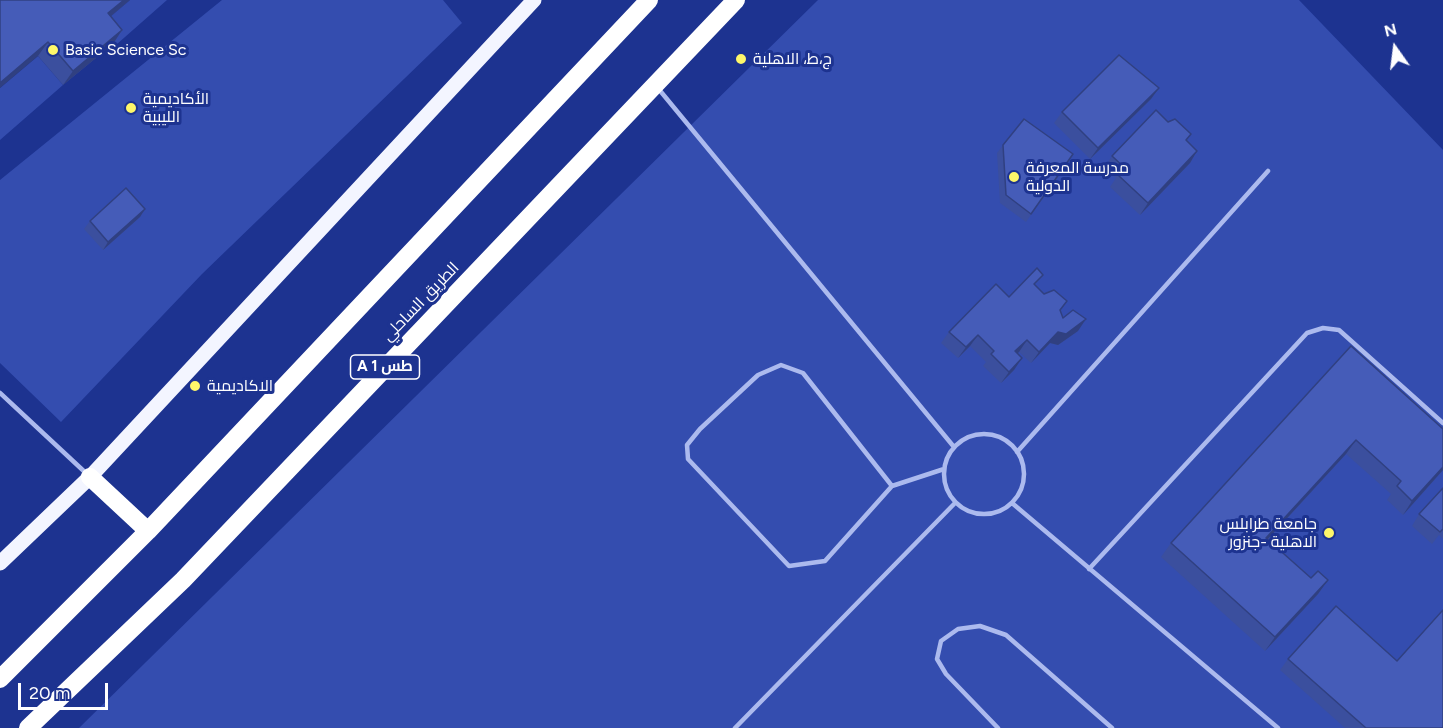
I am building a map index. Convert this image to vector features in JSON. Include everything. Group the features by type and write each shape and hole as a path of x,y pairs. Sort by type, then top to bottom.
{"highway":[{"path":"0,679 148,531 650,0"},
{"name":"الطريق الساحلي","path":"28,728 183,580 736,0"},
{"path":"90,477 148,531"}],"main road":[{"path":"0,563 90,477 534,0"}],"lane":[{"path":"656,85 954,447"},
{"path":"1017,452 1268,171"},
{"path":"1089,568 1307,333 1323,328 1340,330 1443,423"},
{"path":"892,486 803,373 781,365 758,375 700,429 687,445 688,459 789,566 825,561 892,486 944,469"},
{"path":"0,393 90,477"},
{"path":"987,434 999,437 1017,452 1024,476 1022,486 1012,503 999,511 982,514 965,510 955,502 945,484 944,469 954,447 974,435 987,434"},
{"path":"735,728 955,502"},
{"path":"1012,503 1278,728"},
{"path":"998,728 946,674 937,659 940,641 958,629 980,626 1006,635 1112,728"}],"shaded area":[{"path":"130,0 167,0 108,52 112,44 98,27"},
{"path":"222,0 443,0 462,23 202,274 61,422 0,363 0,180"},
{"path":"818,0 1299,0 1443,150 1443,728 79,728"},
{"path":"38,56 63,85 0,140 0,88"}],"building":[{"name":"Basic Science Sc","path":"0,0 124,0 108,13 122,30 73,71 48,42 0,83"},
{"path":"1119,55 1159,88 1098,148 1062,112"},
{"path":"1156,110 1168,122 1175,119 1191,134 1186,140 1197,151 1148,203 1118,175 1125,168 1112,156"},
{"path":"1024,119 1073,154 1031,214 1006,195 1003,145"},
{"path":"126,188 145,209 108,242 90,221"},
{"path":"1037,268 1043,275 1034,284 1044,294 1054,290 1067,301 1060,310 1063,318 1073,310 1086,319 1066,334 1058,332 1039,352 1027,340 1015,351 1022,358 1009,372 991,354 994,351 978,335 966,347 949,332 996,284 1009,297"},
{"path":"1351,346 1443,429 1443,467 1412,501 1397,486 1401,481 1356,440 1266,538 1311,578 1318,571 1328,580 1275,637 1171,543"},
{"path":"1443,488 1443,529 1440,532 1419,514"},
{"path":"1336,606 1397,661 1443,610 1442,728 1366,728 1288,659"}],"place":[{"name":"Basic Science Sc","path":"53,50"},
{"name":"ج،ط، الاهلية","path":"741,59"},
{"name":"الأكاديمية الليبية","path":"131,108"},
{"name":"مدرسة المعرفة الدولية","path":"1014,177"},
{"name":"الاكاديمية","path":"195,386"},
{"name":"جامعة طرابلس الاهلية -جنزور","path":"1329,533"}]}
